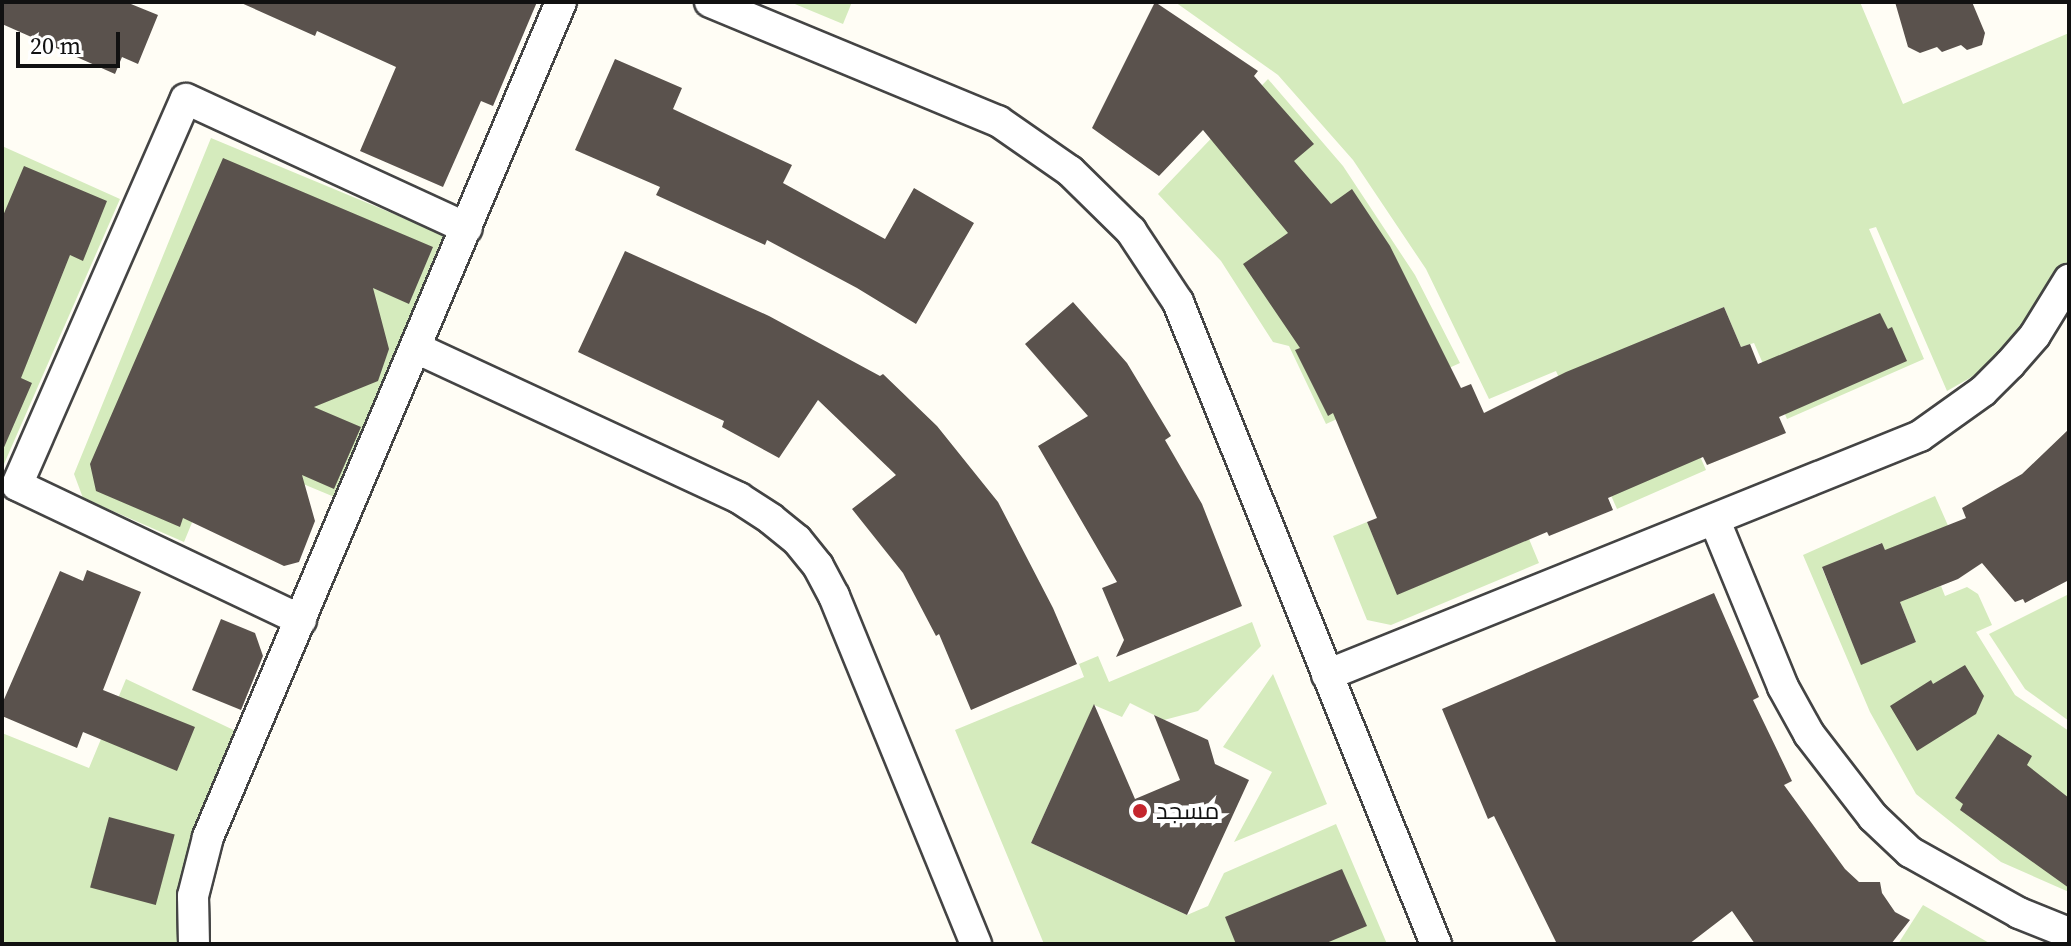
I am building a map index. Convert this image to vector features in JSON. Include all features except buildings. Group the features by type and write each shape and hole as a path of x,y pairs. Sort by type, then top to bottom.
{"street":[{"path":"194,944 193,896 199,866 561,2"},
{"path":"710,2 998,121 1047,153 1102,200 1131,231 1178,302 1436,944"},
{"path":"301,620 17,485 186,99 467,228"},
{"path":"1327,675 1885,452 1952,415 2010,364 2035,335 2069,280"},
{"path":"416,348 739,498 797,540 818,566 834,596 976,944"},
{"path":"1715,521 1783,687 1817,745 1873,817 1910,852 2019,913 2069,933"}],"green space":[{"path":"790,2 852,2 843,24"},
{"path":"1175,2 1860,2 1903,104 2069,33 2069,262 2056,291 1991,366 1947,391 1876,227 1869,229 1924,359 1787,419 1754,343 1741,347 1724,307 1663,332 1672,392 1706,470 1617,509 1556,371 1489,399 1426,269 1353,160 1278,75"},
{"path":"1268,79 1343,166 1415,275 1460,363 1326,424 1289,346 1273,342 1221,261 1158,194"},
{"path":"211,138 454,239 344,501 222,450 184,542 83,498 74,474"},
{"path":"2,146 120,199 4,464 2,463"},
{"path":"1935,496 1957,546 1885,550 1881,543 1822,568 1861,664 1916,642 1896,592 1918,583 1922,593 1941,586 1945,596 1967,587 1978,594 1992,625 1976,632 2015,695 2069,731 2069,892 2001,862 1916,794 1870,712 1803,555"},
{"path":"1367,522 1398,594 1529,539 1539,563 1391,625 1367,620 1333,536"},
{"path":"2069,594 2069,721 2025,689 1989,634"},
{"path":"1252,622 1261,646 1198,711 1164,720 1130,703 1122,717 1094,705 1031,843 1187,915 1208,906 1224,873 1336,824 1387,944 1044,944 955,730 1084,677 1079,664 1098,656 1109,682"},
{"path":"1273,674 1327,804 1234,842 1272,772 1223,747"},
{"path":"126,679 242,734 190,944 2,944 2,733 89,768"},
{"path":"1923,905 1991,944 1898,944"}],"place":[{"name":"مسجد","path":"1140,811"}]}
